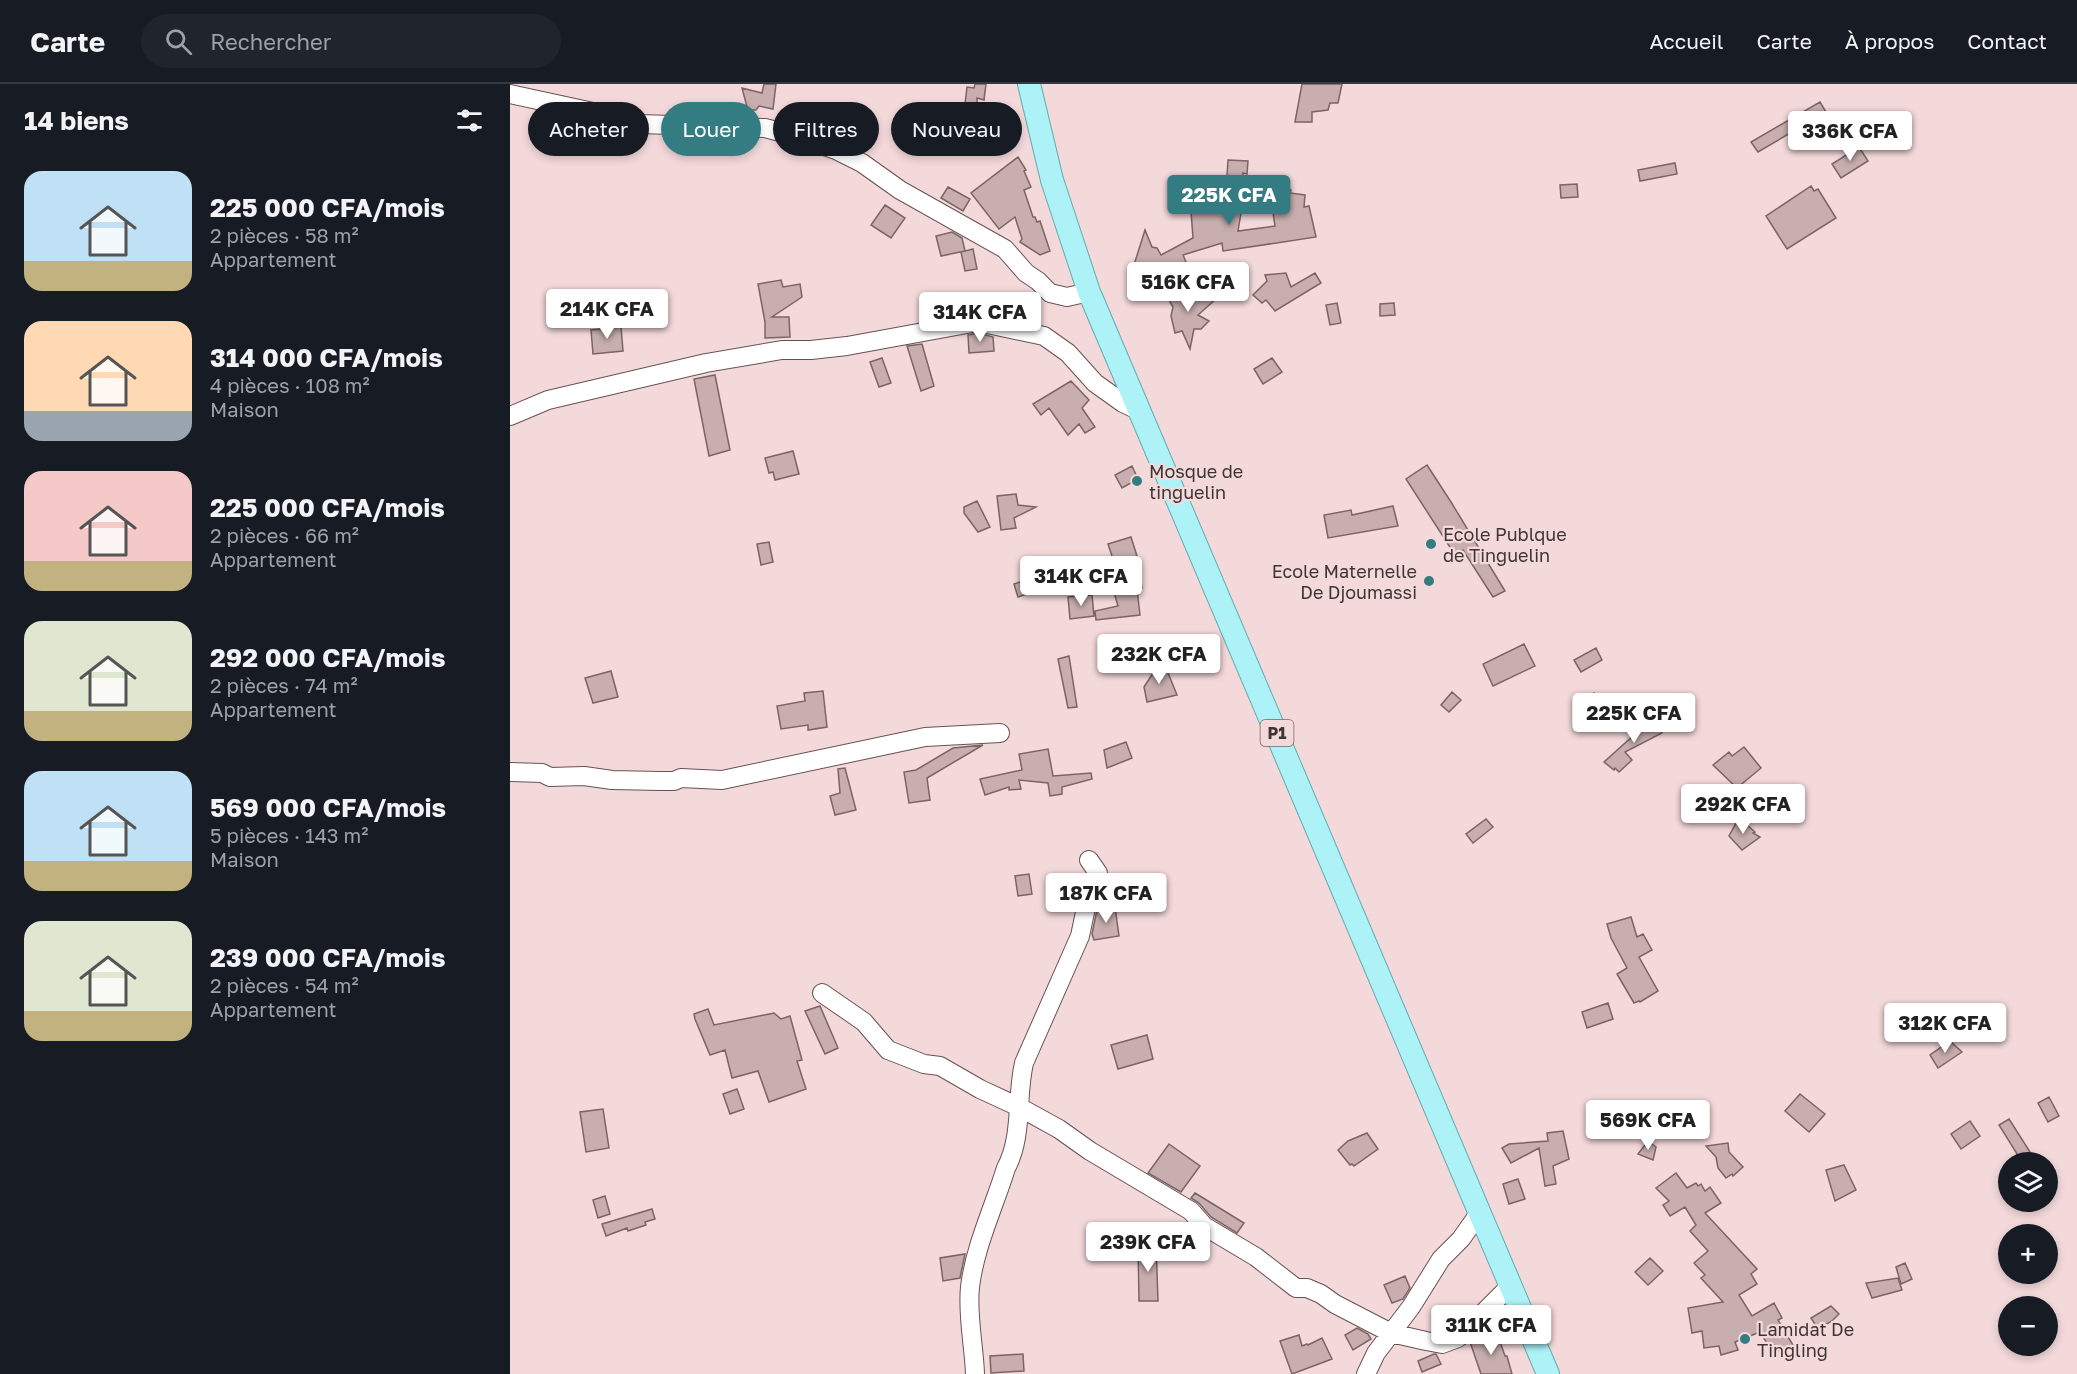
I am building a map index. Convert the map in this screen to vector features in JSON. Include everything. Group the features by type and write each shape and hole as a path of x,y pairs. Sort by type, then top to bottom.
{"main road":[{"name":"P1","path":"1029,84 1052,180 1089,292 1548,1374"}],"street":[{"path":"510,94 640,124 765,128 805,139 836,150 862,163 900,190 1005,249 1026,273 1038,280 1050,293 1067,297 1089,292"},
{"path":"510,416 548,400 706,363 782,350 847,346 978,322 1044,336 1068,353 1095,383 1123,403 1140,411"},
{"path":"510,772 542,773 550,777 584,776 612,780 667,781 681,778 722,780 925,737 1000,733"},
{"path":"975,1374 969,1312 970,1287 976,1258 1006,1168 1013,1155 1019,1107 1019,1084 1024,1063 1080,936 1088,898 1096,885 1098,873 1089,860"},
{"path":"822,993 864,1022 888,1050 924,1064 940,1066 1059,1129 1090,1151 1191,1211 1204,1226 1256,1257 1296,1288 1307,1288 1321,1294 1335,1304 1392,1333 1442,1344 1458,1338 1511,1285"},
{"path":"1366,1374 1376,1353 1412,1307 1441,1259 1461,1239 1480,1212"}],"building":[{"path":"764,84 776,84 773,109 761,106 761,102 746,102 742,88 762,93"},
{"path":"975,84 986,84 984,100 977,98 977,102 965,102 967,87 974,88"},
{"path":"1302,84 1342,84 1338,103 1330,103 1328,110 1312,112 1312,122 1295,122"},
{"path":"1820,102 1826,112 1758,152 1751,142"},
{"path":"1859,147 1868,161 1841,178 1832,164"},
{"path":"1018,157 1026,170 1024,171 1031,187 1024,190 1033,217 1037,222 1040,221 1050,251 1040,255 1020,242 1022,239 1015,217 999,229 971,193"},
{"path":"1228,160 1248,161 1247,174 1243,173 1242,207 1238,231 1275,226 1269,198 1272,186 1291,190 1290,193 1305,195 1304,207 1309,206 1316,237 1223,251 1222,243 1183,255 1186,262 1174,269 1186,282 1150,285 1148,266 1133,268 1145,230 1152,247 1157,248 1161,255 1193,238 1191,211 1197,211 1196,193 1226,192"},
{"path":"1675,163 1677,174 1640,181 1638,170"},
{"path":"1577,184 1578,197 1561,198 1560,185"},
{"path":"1811,186 1814,191 1818,189 1836,218 1787,249 1766,216"},
{"path":"948,187 970,199 963,211 941,198"},
{"path":"885,205 905,218 891,238 871,225"},
{"path":"952,232 962,238 965,251 941,256 936,236"},
{"path":"973,249 977,269 965,271 961,252"},
{"path":"1286,273 1291,287 1315,273 1321,283 1275,311 1266,300 1262,303 1253,295 1267,281 1265,275"},
{"path":"781,280 783,287 800,284 802,297 772,317 789,317 790,337 765,338 765,322 758,284"},
{"path":"1174,284 1192,294 1194,300 1217,298 1198,315 1209,321 1201,329 1194,329 1190,349 1182,331 1175,333 1171,316 1173,307 1170,302"},
{"path":"1337,303 1341,323 1330,325 1326,305"},
{"path":"1394,303 1395,315 1380,316 1380,304"},
{"path":"621,327 623,351 593,354 591,330"},
{"path":"978,333 993,337 994,351 969,353 968,335"},
{"path":"922,344 934,386 921,391 907,346"},
{"path":"882,358 891,383 879,387 870,362"},
{"path":"1272,358 1282,372 1263,384 1254,369"},
{"path":"715,375 730,450 709,456 694,379"},
{"path":"1071,381 1089,400 1082,408 1095,427 1085,433 1079,424 1068,435 1049,408 1041,415 1033,404"},
{"path":"793,451 799,474 775,480 773,472 769,473 765,458"},
{"path":"1427,465 1505,591 1493,597 1463,550 1455,555 1406,479"},
{"path":"1132,466 1138,479 1122,488 1115,475"},
{"path":"1016,494 1018,505 1036,507 1014,518 1016,528 1001,530 997,496"},
{"path":"977,501 990,527 978,532 964,513 964,507"},
{"path":"1393,506 1398,526 1328,538 1324,515 1351,510 1352,515"},
{"path":"1131,537 1137,556 1142,588 1137,589 1140,615 1096,620 1095,611 1118,606 1105,561 1113,559 1108,544"},
{"path":"769,542 773,562 761,565 757,544"},
{"path":"1029,579 1033,592 1018,597 1014,584"},
{"path":"1092,595 1094,616 1070,619 1068,597"},
{"path":"1524,644 1535,666 1493,686 1483,664"},
{"path":"1596,648 1602,660 1581,672 1574,660"},
{"path":"1069,656 1077,707 1068,708 1058,659"},
{"path":"1159,664 1166,668 1177,695 1147,702 1144,687"},
{"path":"611,671 618,697 593,703 585,678"},
{"path":"823,691 827,727 808,730 808,725 781,729 777,706 805,701 804,693"},
{"path":"1452,692 1461,700 1449,712 1441,705"},
{"path":"1594,693 1610,713 1606,716 1609,719 1596,729 1577,706"},
{"path":"1647,719 1649,723 1656,720 1662,733 1625,752 1632,760 1619,772 1604,762 1635,734 1631,727"},
{"path":"1126,742 1132,758 1107,768 1104,750"},
{"path":"983,745 927,778 930,800 909,803 904,772 916,770 953,748"},
{"path":"1744,747 1761,768 1737,788 1713,765 1729,752 1732,756"},
{"path":"1048,749 1053,776 1091,773 1092,779 1062,787 1062,794 1050,796 1048,783 1019,780 1021,789 1009,790 1009,787 985,795 980,779 1022,770 1019,754"},
{"path":"845,768 856,810 835,815 830,796 840,793 838,769"},
{"path":"1739,818 1760,837 1742,850 1729,836"},
{"path":"1486,819 1493,827 1473,843 1466,834"},
{"path":"1029,874 1032,894 1018,896 1015,876"},
{"path":"1115,907 1119,936 1094,940 1092,934 1097,910"},
{"path":"1631,917 1637,937 1643,934 1652,950 1639,957 1658,991 1634,1003 1617,974 1627,968 1611,938 1607,924"},
{"path":"1608,1003 1613,1019 1587,1028 1582,1012"},
{"path":"820,1006 838,1048 825,1054 805,1011"},
{"path":"708,1009 714,1025 774,1013 781,1019 790,1016 802,1060 797,1061 806,1089 769,1102 758,1071 732,1078 725,1050 710,1055 695,1019 694,1014"},
{"path":"1147,1035 1153,1059 1118,1069 1111,1045"},
{"path":"1950,1041 1962,1052 1938,1068 1930,1055"},
{"path":"737,1089 744,1109 730,1114 723,1094"},
{"path":"1800,1094 1825,1114 1809,1132 1785,1111"},
{"path":"2049,1097 2059,1116 2048,1122 2038,1103"},
{"path":"603,1109 609,1148 586,1152 580,1112"},
{"path":"2009,1119 2030,1152 2016,1152 1999,1125"},
{"path":"1970,1121 1980,1136 1961,1149 1951,1134"},
{"path":"1563,1131 1569,1159 1553,1166 1556,1184 1545,1186 1539,1148 1511,1163 1502,1148 1509,1144 1548,1141 1547,1133"},
{"path":"1367,1133 1378,1149 1354,1166 1350,1165 1338,1150 1348,1141"},
{"path":"1648,1141 1656,1147 1653,1160 1638,1154"},
{"path":"1728,1143 1729,1152 1743,1167 1733,1176 1732,1174 1726,1178 1718,1168 1716,1157 1706,1146"},
{"path":"1169,1144 1200,1166 1181,1192 1148,1173"},
{"path":"1844,1165 1856,1190 1835,1201 1826,1170"},
{"path":"1676,1173 1687,1188 1696,1183 1698,1186 1701,1184 1705,1191 1710,1187 1721,1203 1705,1213 1757,1269 1751,1274 1757,1284 1739,1295 1752,1316 1774,1303 1782,1318 1778,1320 1793,1345 1780,1353 1775,1345 1770,1348 1760,1332 1735,1342 1738,1350 1721,1355 1719,1346 1704,1348 1702,1331 1692,1333 1688,1308 1723,1302 1701,1278 1705,1275 1694,1263 1708,1251 1690,1231 1696,1225 1685,1207 1670,1216 1663,1205 1669,1201 1656,1188"},
{"path":"1518,1179 1525,1199 1509,1204 1503,1184"},
{"path":"1195,1193 1244,1223 1237,1233 1211,1217 1199,1203 1191,1198"},
{"path":"605,1196 610,1214 598,1218 593,1200"},
{"path":"652,1209 655,1219 645,1222 646,1225 628,1231 627,1228 606,1236 602,1224"},
{"path":"1156,1244 1158,1301 1139,1301 1138,1245"},
{"path":"965,1254 960,1278 943,1281 940,1258"},
{"path":"1650,1258 1663,1271 1648,1285 1635,1272"},
{"path":"1905,1263 1912,1279 1901,1284 1896,1267"},
{"path":"1405,1276 1410,1288 1403,1299 1392,1303 1384,1285"},
{"path":"1898,1278 1902,1290 1872,1298 1866,1283"},
{"path":"1831,1306 1839,1314 1818,1329 1811,1318"},
{"path":"1357,1328 1368,1334 1371,1339 1353,1350 1345,1335"},
{"path":"1497,1333 1512,1374 1481,1374 1470,1342"},
{"path":"1299,1335 1302,1346 1322,1338 1332,1359 1292,1374 1280,1341"},
{"path":"1023,1354 1024,1371 991,1373 990,1356"},
{"path":"1434,1354 1441,1364 1422,1372 1418,1361"}],"place":[{"name":"Mosque de tinguelin","path":"1137,481"},
{"name":"Ecole Publque de Tinguelin","path":"1431,544"},
{"name":"Ecole Maternelle De Djoumassi","path":"1429,581"},
{"name":"Lamidat De Tingling","path":"1745,1339"}]}
